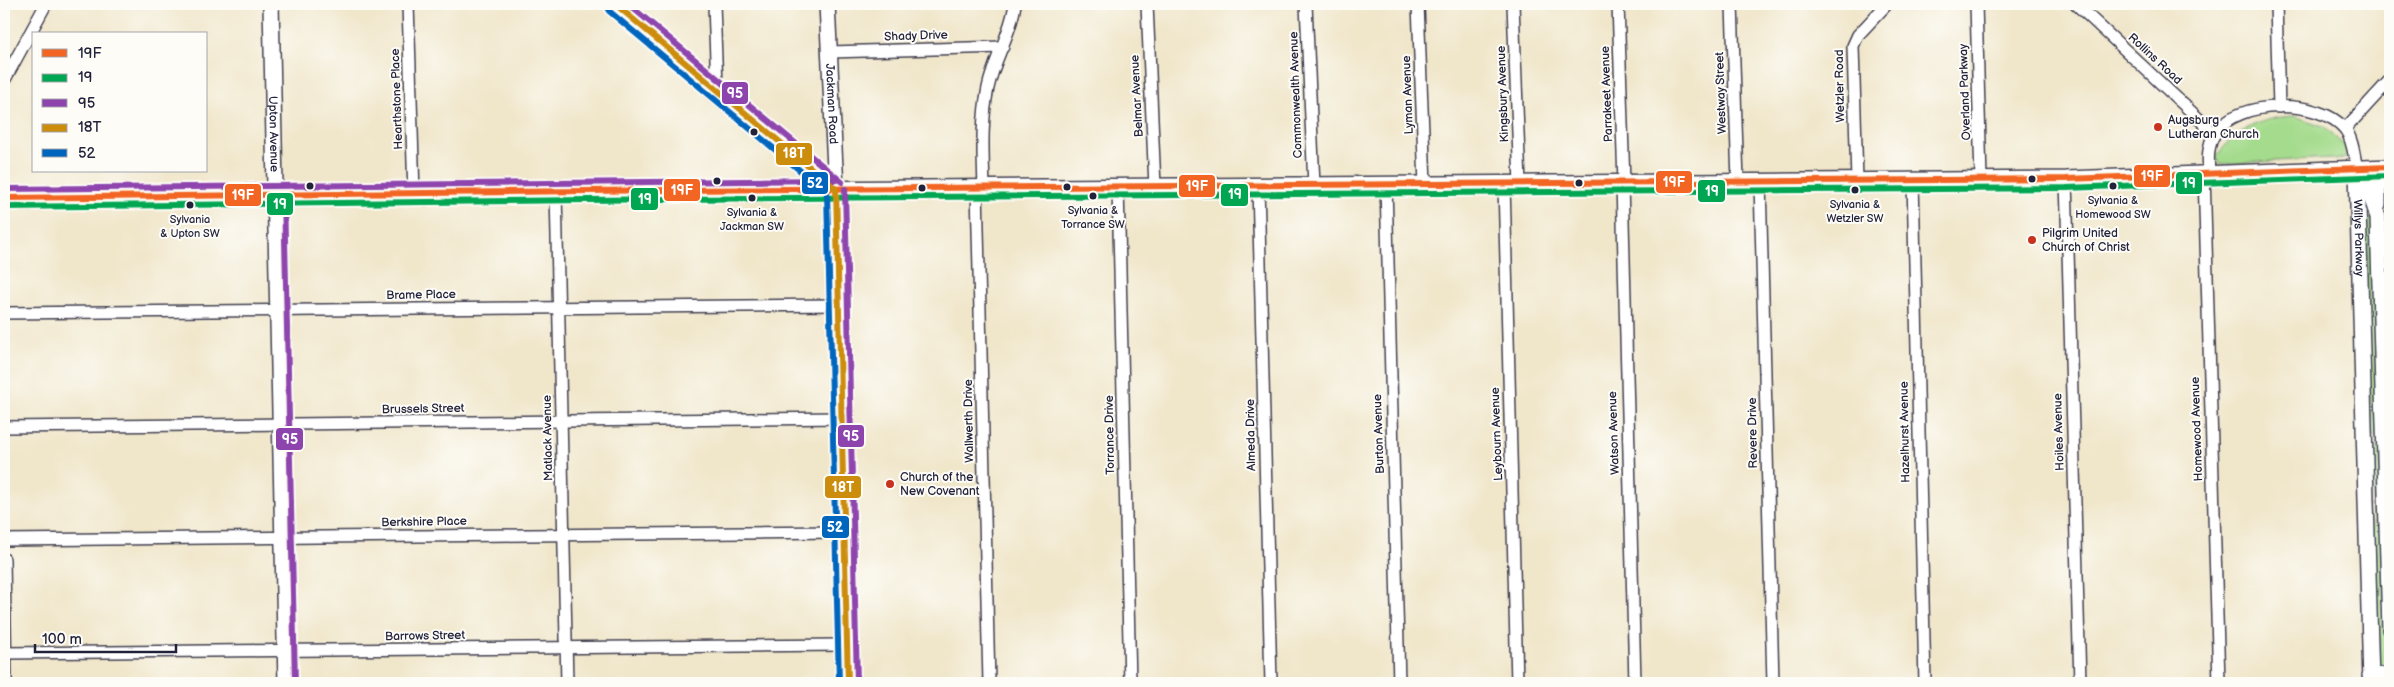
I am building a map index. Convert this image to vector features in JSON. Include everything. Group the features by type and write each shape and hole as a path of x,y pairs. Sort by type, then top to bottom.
{"main road":[{"name":"Upton Avenue","path":"271,4 286,683"},
{"path":"615,4 718,88 836,189"},
{"name":"Jackman Road","path":"827,4 836,189 848,683"},
{"path":"4,198 836,189 1913,181 2066,179 2384,168 2378,217"},
{"name":"Willys Parkway","path":"2357,169 2372,196 2378,217 2390,629"},
{"name":"Willys Parkway","path":"2357,169 2370,680"},
{"path":"2364,442 2385,442"},
{"path":"2370,680 2390,675"}],"street":[{"path":"4,81 46,4"},
{"name":"Hearthstone Place","path":"408,4 414,194"},
{"path":"714,4 718,88"},
{"name":"Wallwerth Drive","path":"989,683 981,188 983,124 988,86 1010,28 1015,4"},
{"name":"Belmar Avenue","path":"1147,4 1156,187"},
{"name":"Commonwealth Avenue","path":"1306,4 1314,186"},
{"name":"Lyman Avenue","path":"1418,4 1425,185"},
{"name":"Kingsbury Avenue","path":"1514,4 1520,184"},
{"name":"Parrakeet Avenue","path":"1618,4 1623,183"},
{"name":"Westway Street","path":"1732,4 1738,182"},
{"name":"Wetzler Road","path":"1857,181 1853,46 1858,35 1887,4"},
{"name":"Overland Parkway","path":"1976,4 1982,180"},
{"name":"Rollins Road","path":"2076,4 2215,134"},
{"path":"2276,4 2280,107"},
{"name":"Shady Drive","path":"830,52 1003,47"},
{"path":"2345,129 2390,80"},
{"path":"2215,134 2223,124 2249,112 2280,107 2301,107 2324,114 2345,129 2350,140 2357,169"},
{"name":"Homewood Avenue","path":"2215,134 2209,149 2206,174 2218,683"},
{"name":"Hoiles Avenue","path":"2066,179 2080,683"},
{"name":"Hazelhurst Avenue","path":"1913,181 1925,683"},
{"name":"Revere Drive","path":"1760,182 1773,683"},
{"name":"Watson Avenue","path":"1623,183 1635,683"},
{"name":"Leybourn Avenue","path":"1504,184 1517,683"},
{"name":"Burton Avenue","path":"1386,185 1399,683"},
{"name":"Almeda Drive","path":"1258,186 1271,683"},
{"name":"Torrance Drive","path":"1118,187 1130,683"},
{"name":"Matlack Avenue","path":"556,192 567,683"},
{"name":"Brame Place","path":"4,313 839,305"},
{"name":"Brussels Street","path":"4,427 842,418"},
{"name":"Berkshire Place","path":"4,540 844,532"},
{"path":"4,559 6,683"},
{"name":"Barrows Street","path":"5,654 847,645"}],"green space":[{"path":"2295,116 2323,126 2346,147 2346,157 2336,160 2332,158 2220,164 2216,157 2241,132 2271,119"},
{"path":"2364,187 2373,209 2379,436 2371,436"},
{"path":"2375,446 2381,452 2387,662 2383,666 2379,663 2379,641 2373,592 2372,447"}],"transit line":[{"name":"18T","path":"615,4 836,189 848,683"},
{"name":"95","path":"628,4 842,182"},
{"name":"52","path":"609,11 827,193 839,683"},
{"name":"19F","path":"4,198 673,190 2066,179 2390,167"},
{"name":"19","path":"4,207 673,199 2066,188 2390,176"},
{"name":"95","path":"4,189 836,180"},
{"name":"95","path":"845,189 857,683"},
{"name":"95","path":"284,195 295,683"}],"place":[{"name":"Augsburg Lutheran Church","path":"2158,127"},
{"name":"Sylvania & Homewood SW","path":"2113,186"},
{"name":"Sylvania & Wetzler SW","path":"1855,190"},
{"name":"Sylvania & Torrance SW","path":"1093,196"},
{"name":"Sylvania & Jackman SW","path":"752,198"},
{"name":"Sylvania & Upton SW","path":"190,205"},
{"name":"Pilgrim United Church of Christ","path":"2032,240"},
{"name":"Church of the New Covenant","path":"890,484"}]}
